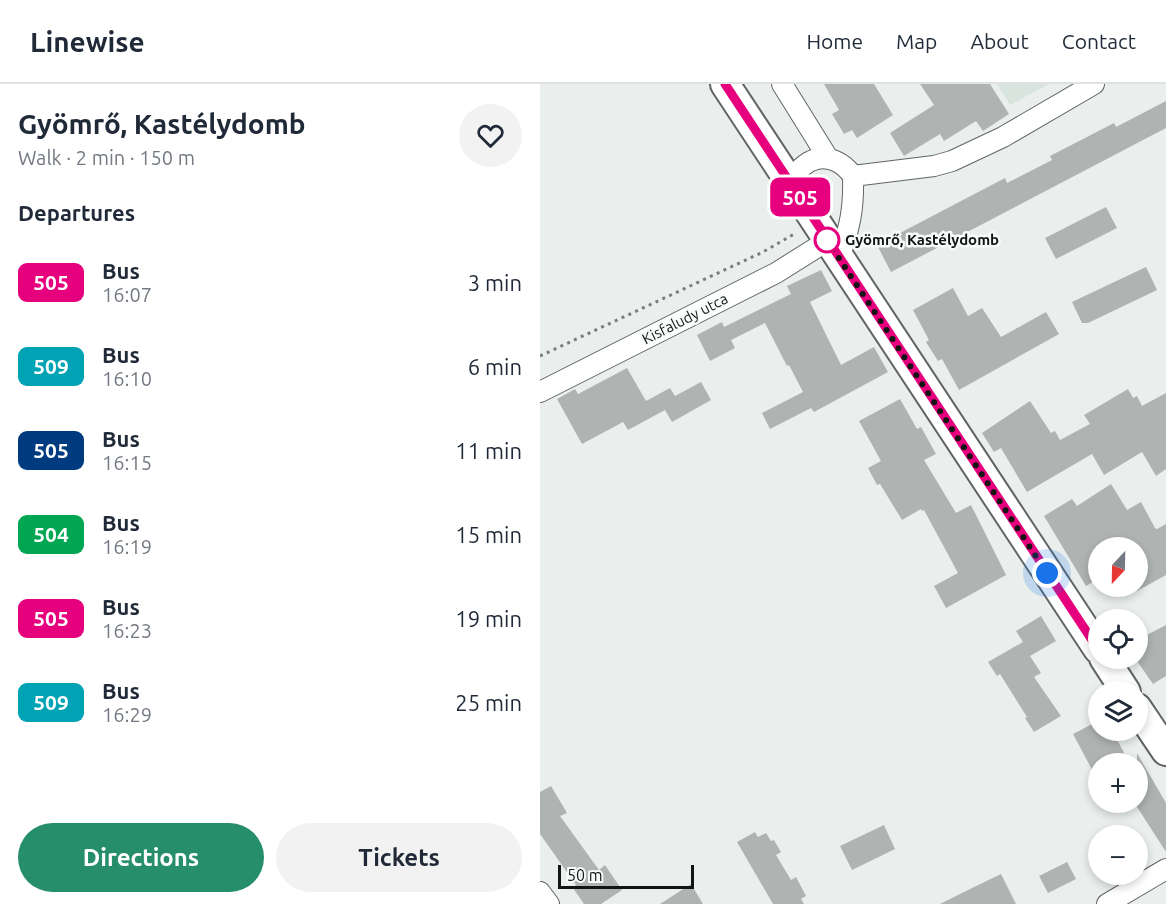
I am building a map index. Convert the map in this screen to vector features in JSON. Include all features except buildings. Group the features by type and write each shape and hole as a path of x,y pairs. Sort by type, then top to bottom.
{"main road":[{"path":"725,84 1088,634"},
{"path":"1148,724 1166,751"}],"street":[{"path":"782,84 828,158 841,164 854,176 854,204 850,230 827,240"},
{"path":"854,176 934,166 952,161 1003,137 1094,84"},
{"path":"784,174 811,161 828,158"},
{"name":"Kisfaludy utca","path":"540,392 776,273 827,240"},
{"path":"1107,904 1166,869"},
{"path":"540,892 549,904"}],"path":[{"path":"540,356 763,252 827,240"}],"shaded area":[{"path":"997,84 1049,84 1010,105"}],"bus line":[{"name":"505","path":"725,84 959,442 1088,634"}],"place":[{"name":"Gyömrő, Kastélydomb","path":"827,240"}],"route":[{"path":"827,240 1047,573"}]}
